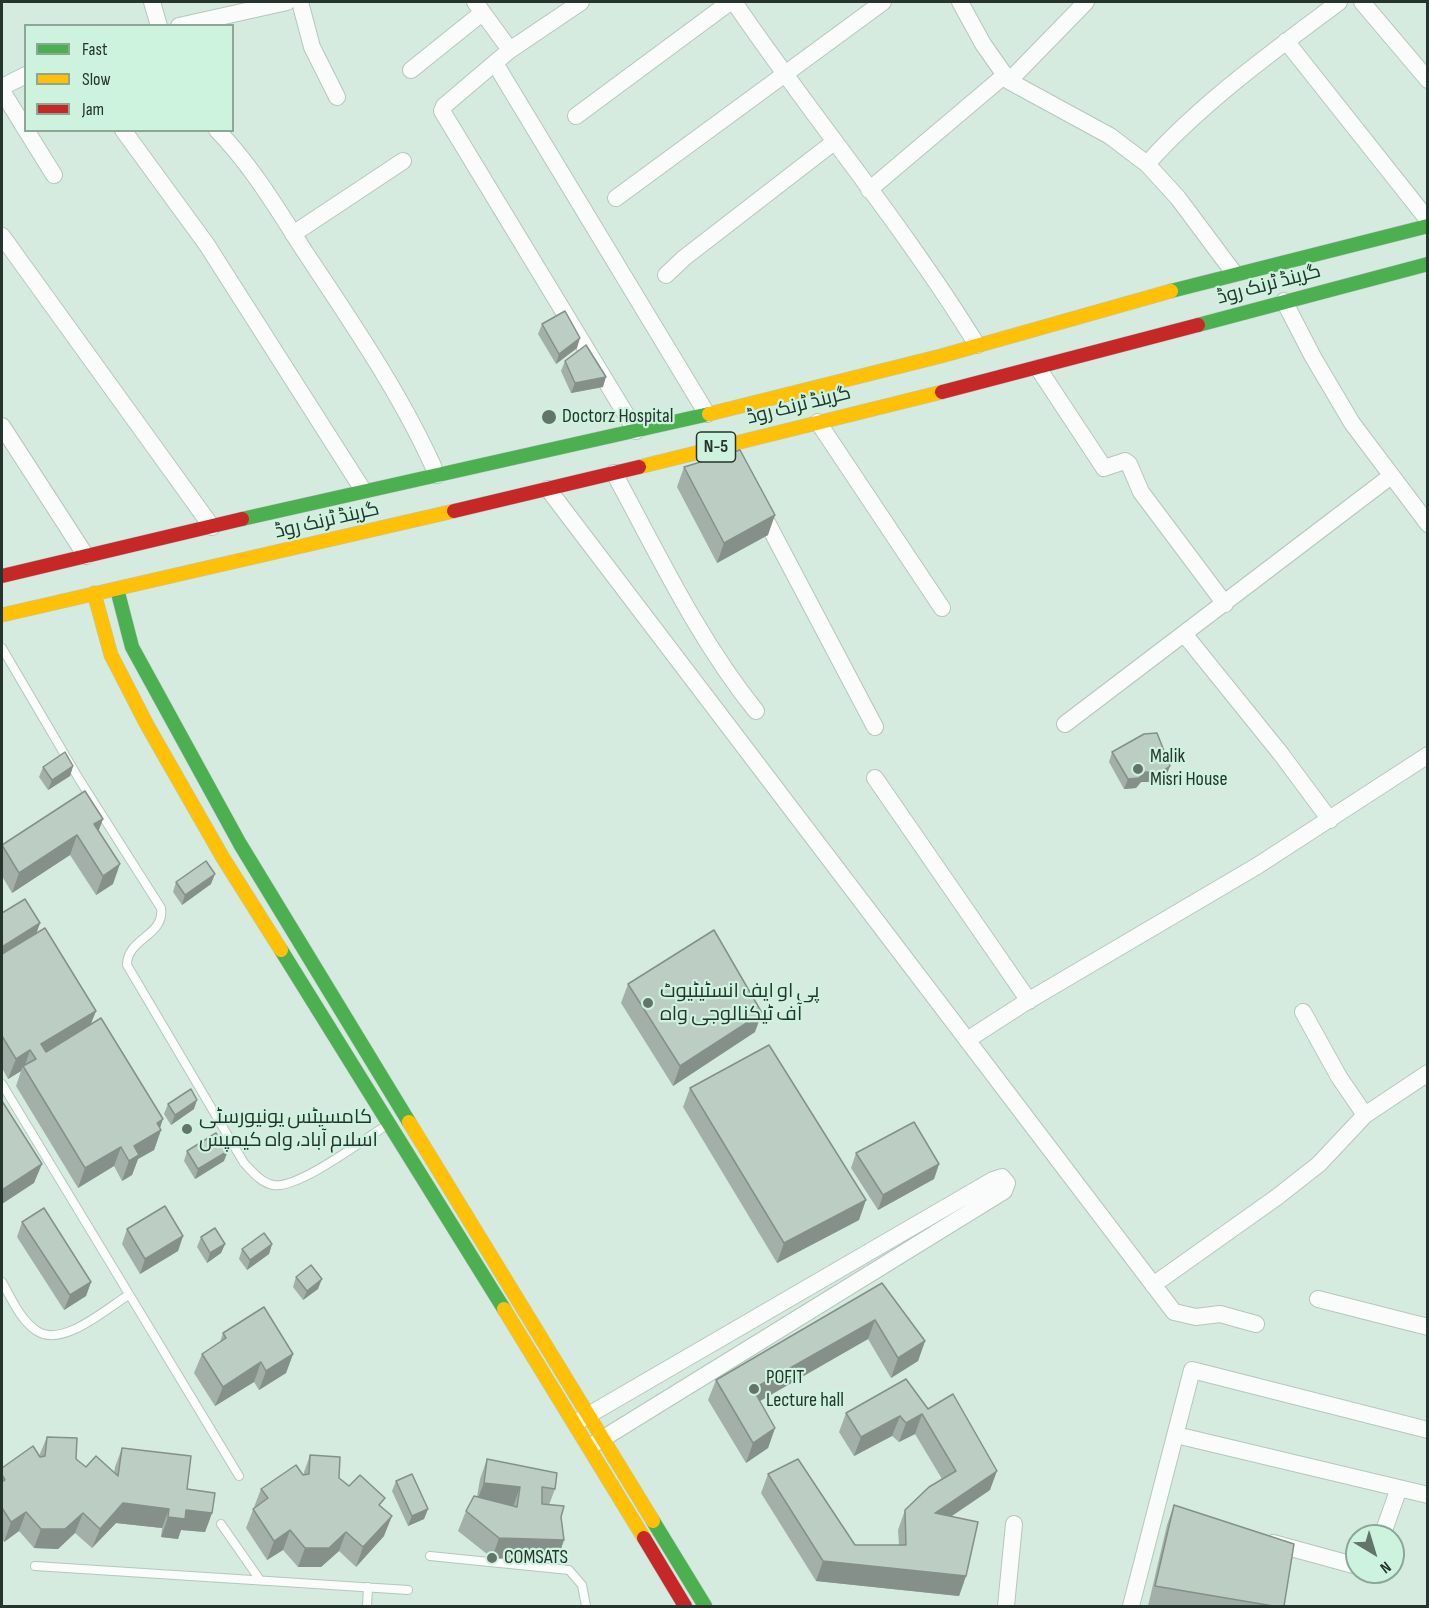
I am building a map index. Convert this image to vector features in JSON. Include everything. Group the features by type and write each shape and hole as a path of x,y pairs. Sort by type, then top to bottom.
{"main road":[{"name":"گرینڈ ٹرنک روڈ","path":"2,576 86,556 182,544 212,527 363,490 707,414 977,345 1234,273 1428,226"},
{"name":"گرینڈ ٹرنک روڈ","path":"2,615 614,473 1038,368 1428,264"},
{"path":"182,544 187,573"},
{"path":"117,589 132,647 240,844 406,1113 581,1419 589,1448 685,1606"},
{"path":"94,593 111,655 147,724 223,858 581,1419 603,1438 705,1606"}],"street":[{"path":"152,2 158,24"},
{"path":"188,24 287,2"},
{"path":"300,2 312,47 337,97"},
{"path":"581,2 510,50 496,65 444,106 442,111 636,431"},
{"path":"576,116 732,2 940,284 977,345"},
{"path":"616,198 883,2"},
{"path":"960,2 983,44 1007,78 1110,136 1147,164 1178,198 1234,273"},
{"path":"869,190 1007,78 1086,2"},
{"path":"1147,164 1163,146 1287,41 1340,2"},
{"path":"1362,2 1428,80"},
{"path":"411,69 479,7 510,50"},
{"path":"1287,41 1428,220"},
{"path":"496,65 707,414"},
{"path":"2,87 24,76"},
{"path":"2,92 24,127"},
{"path":"27,132 54,175"},
{"path":"124,132 207,245 363,490"},
{"path":"219,132 240,153 293,234 422,441 437,475"},
{"path":"666,275 684,258 834,142"},
{"path":"293,234 403,161"},
{"path":"2,236 212,527"},
{"path":"1284,301 1313,357 1352,423 1428,524"},
{"path":"1038,368 1104,468 1125,461 1129,464 1141,492 1226,604"},
{"path":"818,422 942,608"},
{"path":"2,426 86,556"},
{"path":"726,444 737,465"},
{"path":"614,473 702,634 736,686 756,711"},
{"path":"1065,724 1226,604 1391,476"},
{"path":"548,489 1174,1312 1196,1317 1220,1314 1256,1324"},
{"path":"754,497 875,727"},
{"path":"1185,635 1281,754 1330,820"},
{"path":"967,1040 1029,1000 1257,866 1428,755"},
{"path":"875,778 1029,1000"},
{"path":"1303,1012 1339,1077 1365,1115"},
{"path":"1153,1285 1319,1164 1365,1115 1428,1073"},
{"path":"581,1419 993,1180 1002,1177 1007,1183 1004,1191 589,1448"},
{"path":"1318,1299 1428,1327"},
{"path":"1131,1606 1162,1513 1176,1435 1192,1370 1428,1430"},
{"path":"1176,1435 1428,1496"},
{"path":"1386,1524 1399,1488"},
{"path":"1006,1606 1014,1524"},
{"path":"1257,1539 1345,1563"}],"lane":[{"path":"2,648 79,779 161,908 163,918 157,927 132,948 127,957 127,965 244,1162 263,1181 274,1186 291,1183 308,1175 406,1113"},
{"path":"2,1084 128,1296 239,1476"},
{"path":"2,1282 26,1321 35,1331 57,1336 73,1330 128,1296"},
{"path":"221,1524 260,1580"},
{"path":"430,1556 569,1570 582,1585 586,1606"},
{"path":"35,1566 408,1590"},
{"path":"367,1606 368,1587"}],"building":[{"path":"565,311 580,338 559,354 542,324"},
{"path":"586,345 606,377 575,383 565,361"},
{"path":"740,450 775,515 724,543 684,467"},
{"name":"Malik Misri House","path":"1157,733 1170,766 1160,773 1145,772 1139,778 1128,779 1112,752 1144,734"},
{"path":"65,752 73,766 52,780 43,767"},
{"path":"85,791 103,819 94,824 120,864 103,876 77,835 19,873 2,845"},
{"path":"206,861 215,874 185,895 176,882"},
{"path":"25,899 40,923 2,947 2,913"},
{"path":"45,928 96,1011 41,1044 46,1052 101,1018 163,1119 157,1123 161,1130 134,1146 139,1155 129,1161 121,1147 85,1168 23,1066 36,1059 30,1050 16,1059 2,1036 2,954"},
{"path":"714,930 762,1013 680,1066 628,984"},
{"path":"769,1045 866,1200 784,1243 690,1088"},
{"path":"191,1089 197,1100 175,1115 168,1104"},
{"path":"2,1101 42,1164 2,1190"},
{"path":"914,1122 939,1164 883,1195 856,1153"},
{"path":"216,1133 228,1151 198,1169 187,1151"},
{"path":"165,1206 183,1236 145,1259 127,1229"},
{"path":"44,1208 91,1282 70,1295 22,1222"},
{"path":"215,1228 225,1244 210,1253 201,1237"},
{"path":"264,1233 272,1244 250,1260 242,1249"},
{"path":"311,1265 322,1279 307,1291 296,1277"},
{"path":"882,1283 925,1341 898,1358 875,1320 753,1389 775,1428 753,1443 716,1380"},
{"path":"264,1307 293,1354 266,1371 261,1362 223,1387 202,1354 226,1338 223,1333"},
{"path":"906,1379 928,1409 953,1394 997,1471 935,1513 978,1522 966,1576 823,1561 768,1474 798,1459 855,1545 906,1545 905,1510 929,1487 956,1471 922,1414 906,1423 900,1416 861,1437 846,1413"},
{"path":"47,1437 77,1438 76,1459 86,1467 96,1456 118,1476 122,1448 191,1456 187,1489 215,1493 212,1513 186,1510 185,1519 168,1517 169,1509 123,1503 100,1529 83,1513 65,1529 41,1529 26,1512 11,1522 2,1508 2,1482 5,1480 2,1468 33,1446 40,1457 45,1456"},
{"path":"310,1455 340,1457 339,1478 349,1486 360,1475 385,1498 379,1505 392,1516 363,1547 346,1532 329,1548 305,1548 290,1530 274,1541 253,1509 268,1498 261,1489 296,1465 303,1475 309,1474"},
{"path":"487,1459 557,1473 555,1489 542,1487 542,1504 564,1506 561,1517 564,1540 499,1538 466,1511 474,1496 517,1507 520,1487 484,1483"},
{"path":"412,1474 428,1509 412,1516 396,1481"},
{"path":"1174,1505 1294,1544 1284,1606 1155,1586"}],"traffic: fast":[{"path":"1171,291 1428,226"},
{"path":"1198,325 1428,264"},
{"path":"242,519 709,414"},
{"path":"117,589 132,647 240,844 409,1122"},
{"path":"281,950 504,1309"},
{"path":"653,1521 705,1606"}],"traffic: slow":[{"path":"709,414 941,356 1171,291"},
{"path":"639,467 942,392"},
{"path":"2,615 454,511"},
{"path":"94,593 111,655 147,725 223,858 281,950"},
{"path":"409,1122 653,1521"},
{"path":"504,1309 644,1538"}],"traffic: jam":[{"path":"942,392 1198,325"},
{"path":"454,511 639,467"},
{"path":"2,576 242,519"},
{"path":"644,1538 685,1606"}],"place":[{"name":"Doctorz Hospital","path":"549,417"},
{"name":"Malik Misri House","path":"1138,769"},
{"name":"پی او ایف انسٹیٹیوٹ آف ٹیکنالوجی واہ","path":"648,1003"},
{"name":"کامسیٹس یونیورسٹی اسلام آباد، واہ کیمپس","path":"187,1129"},
{"name":"POFIT Lecture hall","path":"754,1389"},
{"name":"COMSATS","path":"492,1558"}]}
